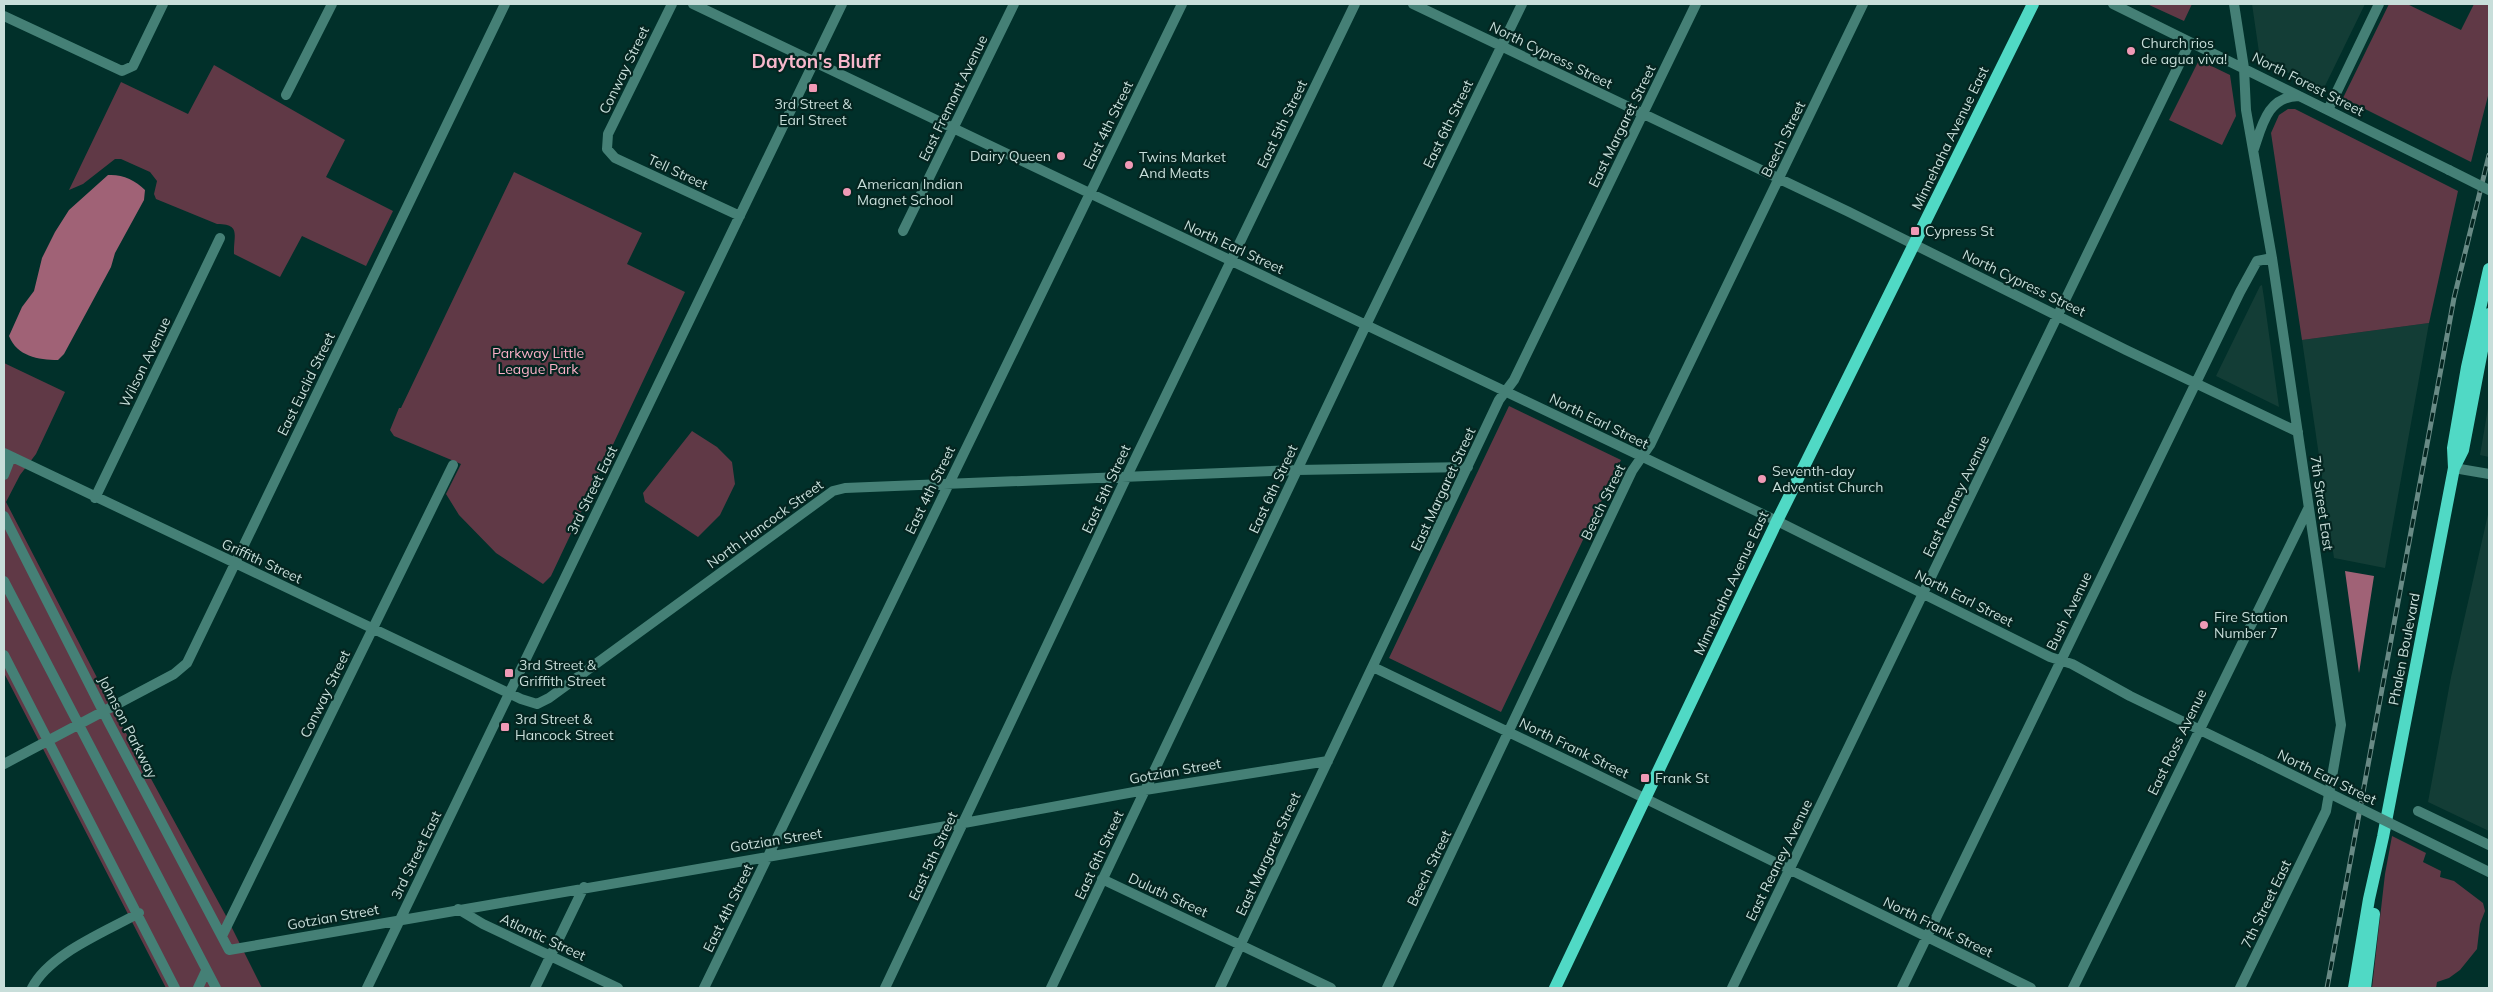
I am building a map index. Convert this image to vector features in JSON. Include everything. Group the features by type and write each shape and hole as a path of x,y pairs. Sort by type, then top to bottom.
{"main road":[{"name":"Minnehaha Avenue East","path":"1555,988 1777,521 2033,4"},
{"name":"Phalen Boulevard","path":"2354,988 2369,899 2383,837 2454,468 2453,448 2467,367 2489,269"},
{"name":"Phalen Boulevard","path":"2454,468 2463,450 2489,314"},
{"name":"Phalen Boulevard","path":"2366,988 2383,837"}],"street":[{"path":"4,16 116,70 128,69 136,60 163,4"},
{"path":"286,95 332,4"},
{"name":"East Euclid Street","path":"78,724 174,674 187,663 505,4"},
{"name":"Conway Street","path":"607,150 608,134 672,4"},
{"name":"North Earl Street","path":"693,4 1777,521 2489,872"},
{"name":"3rd Street East","path":"367,988 842,4"},
{"name":"East Fremont Avenue","path":"904,231 1014,4"},
{"name":"East 4th Street","path":"704,988 1182,4"},
{"name":"East 5th Street","path":"885,988 1126,476 1232,262 1355,4"},
{"name":"North Cypress Street","path":"1413,4 1915,244 2057,316 2298,432"},
{"name":"East 6th Street","path":"1051,988 1366,325 1522,4"},
{"name":"East Margaret Street","path":"1220,988 1499,400 1514,380 1696,4"},
{"name":"Beech Street","path":"1387,988 1632,471 1643,457 1864,4"},
{"name":"North Forest Street","path":"2114,4 2489,190"},
{"name":"7th Street East","path":"2234,4 2244,68 2246,110 2272,258 2308,509 2338,697 2340,737 2326,811 2240,988"},
{"path":"2328,110 2379,4"},
{"name":"East Reaney Avenue","path":"1732,988 2190,42"},
{"path":"2253,153 2266,115 2272,106 2283,98 2299,96"},
{"name":"Tell Street","path":"607,150 615,158 740,216"},
{"name":"Wilson Avenue","path":"95,498 220,238"},
{"name":"Bush Avenue","path":"1902,988 2257,262 2272,258"},
{"path":"4,475 8,455"},
{"name":"Griffith Street","path":"8,455 510,694"},
{"name":"Conway Street","path":"222,936 453,465"},
{"name":"North Hancock Street","path":"510,694 533,704 542,702 833,491 845,488 1297,470 1468,467"},
{"path":"2454,468 2489,474"},
{"name":"East Ross Avenue","path":"2073,988 2308,509"},
{"name":"Johnson Parkway","path":"4,516 229,950"},
{"path":"4,581 216,988"},
{"path":"4,655 139,913 175,988"},
{"name":"North Frank Street","path":"1373,667 1646,798 2031,988"},
{"path":"4,764 78,724"},
{"name":"Gotzian Street","path":"229,950 458,908 1328,760"},
{"path":"2418,811 2489,845"},
{"name":"Duluth Street","path":"1102,879 1331,988"},
{"path":"535,988 584,887"},
{"name":"Atlantic Street","path":"458,908 483,924 618,988"},
{"path":"32,988 39,975 55,960 139,913"},
{"path":"198,988 206,971"}],"shaded area":[{"path":"2252,4 2365,4 2323,90 2260,59"},
{"path":"108,175 128,178 137,183 145,190 144,200 115,253 111,267 64,354 58,360 29,356 17,348 9,336 22,307 34,291 42,258 69,210"},
{"path":"2262,285 2279,407 2216,376"},
{"path":"2429,323 2385,568 2334,558 2302,340"},
{"path":"2489,402 2489,457 2480,455"},
{"path":"2489,510 2489,831 2428,802 2451,677"},
{"path":"2345,571 2374,576 2359,673"}],"green space":[{"path":"2147,4 2192,4 2184,21"},
{"path":"2389,4 2407,4 2461,30 2474,4 2489,4 2489,92 2471,162 2343,98"},
{"path":"2199,60 2230,75 2236,116 2222,145 2169,120"},
{"path":"214,65 345,140 326,177 393,211 366,266 302,236 280,277 234,254 234,232 230,226 217,224 156,199 154,194 157,181 150,172 121,159 115,159 83,184 69,190 121,82 188,114"},
{"path":"2288,109 2295,109 2458,191 2429,323 2302,340 2271,133 2279,115"},
{"name":"Parkway Little League Park","path":"514,172 642,233 627,264 685,292 551,576 543,584 496,553 459,515 446,494 461,464 394,436 390,430"},
{"path":"4,363 65,392 36,454 20,475 6,502 120,722 225,914 262,988 166,988 4,673"},
{"path":"1509,406 1621,460 1501,712 1389,658"},
{"path":"692,431 717,447 732,462 735,484 720,515 698,537 645,502 643,493"},
{"path":"2392,836 2426,853 2423,862 2441,871 2440,877 2454,881 2483,903 2485,911 2480,924 2477,949 2460,970 2449,978 2437,982 2436,988 2372,988 2385,874"}],"railway":[{"path":"2327,988 2454,298 2489,155"}],"place":[{"name":"Church rios de agua viva!","path":"2131,51"},
{"name":"3rd Street & Earl Street","path":"813,88"},
{"name":"Dairy Queen","path":"1061,156"},
{"name":"Twins Market And Meats","path":"1129,165"},
{"name":"American Indian Magnet School","path":"847,192"},
{"name":"Cypress St","path":"1915,231"},
{"name":"Seventh-day Adventist Church","path":"1762,479"},
{"name":"Fire Station Number 7","path":"2204,625"},
{"name":"3rd Street & Griffith Street","path":"509,673"},
{"name":"3rd Street & Hancock Street","path":"505,727"},
{"name":"Frank St","path":"1645,778"}],"district":[{"name":"Dayton's Bluff","path":"816,61"}]}
